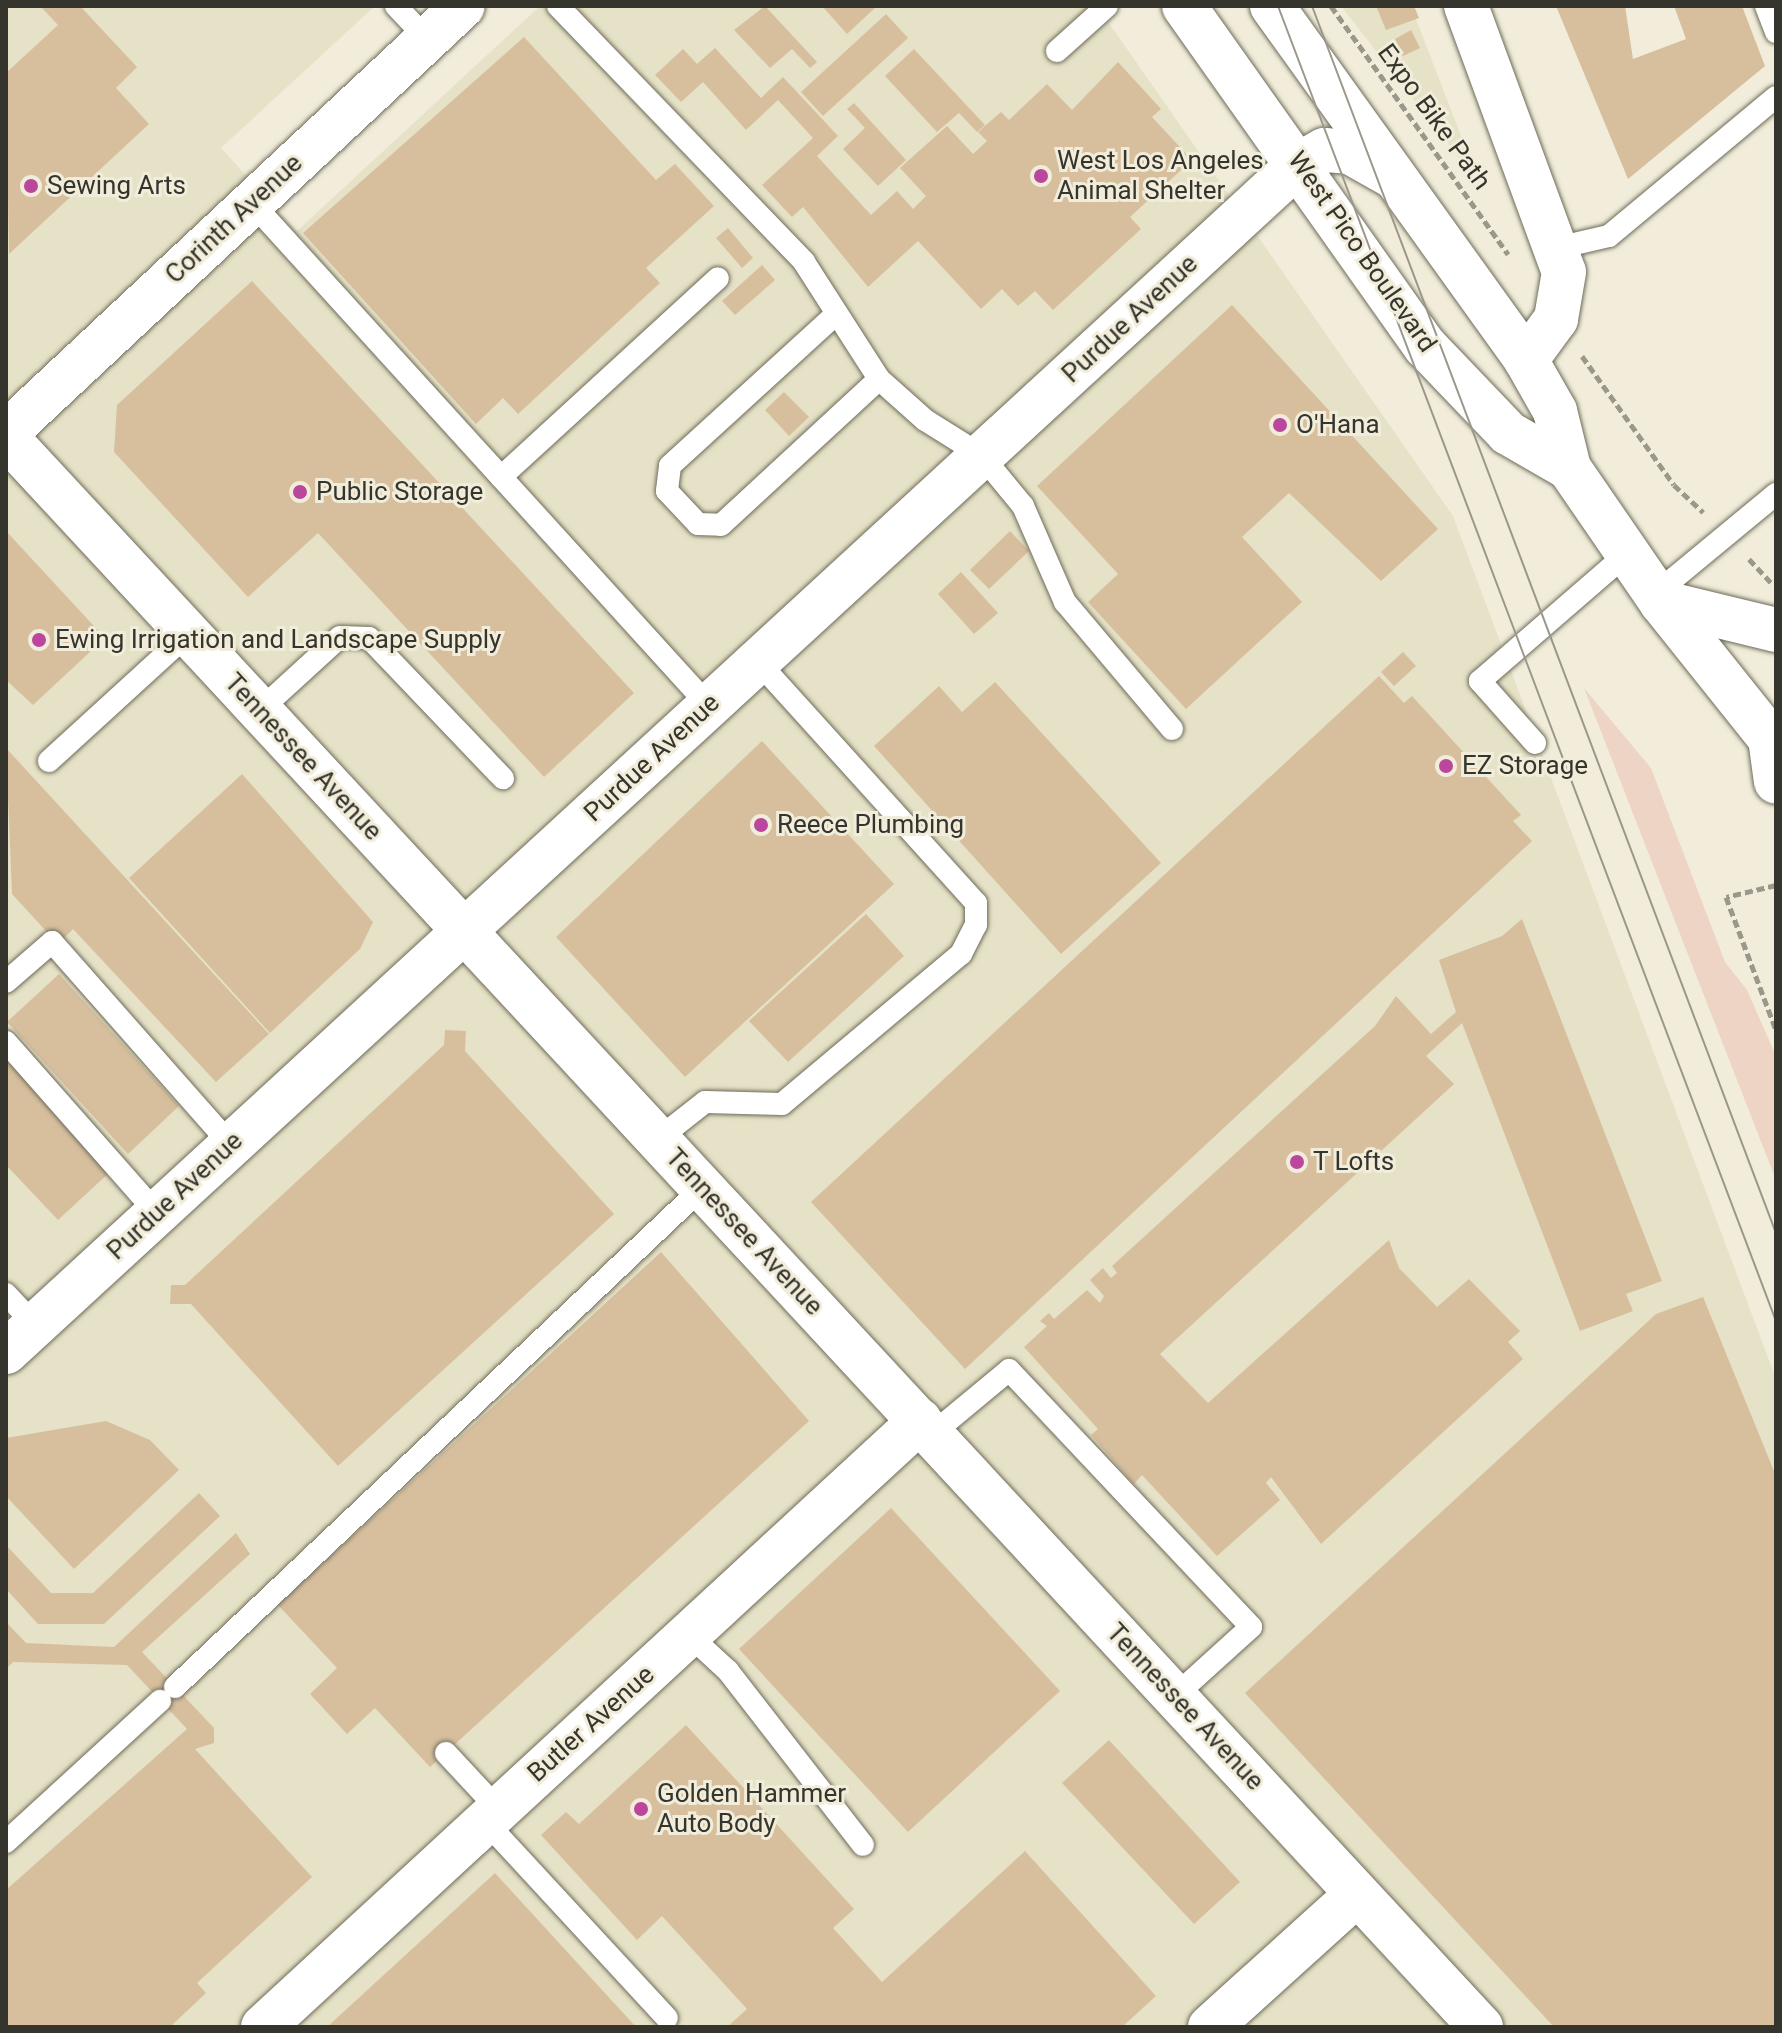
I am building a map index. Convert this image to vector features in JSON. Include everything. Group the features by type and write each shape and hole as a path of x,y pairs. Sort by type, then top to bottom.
{"street":[{"name":"Corinth Avenue","path":"6,435 463,6"},
{"name":"West Pico Boulevard","path":"1184,6 1299,164 1425,346 1508,433 1569,468"},
{"name":"West Pico Boulevard","path":"1272,6 1402,182 1526,360 1555,411 1569,468 1658,598 1774,741"},
{"path":"1466,6 1557,248 1564,295 1526,360"},
{"path":"1299,164 1324,150 1350,152 1402,182"},
{"name":"Purdue Avenue","path":"16,1324 157,1213 1299,164"},
{"name":"Tennessee Avenue","path":"6,435 1481,2027"},
{"path":"1658,598 1776,630"},
{"path":"1774,741 1776,782"},
{"name":"Butler Avenue","path":"263,2027 689,1635 926,1428"},
{"path":"1210,2027 1357,1894"}],"lane":[{"path":"396,6 426,38"},
{"path":"558,6 804,262 834,316 879,379 925,420 981,455 1023,506 1065,602 1172,729"},
{"path":"1057,51 1107,6"},
{"path":"1766,6 1776,32"},
{"path":"1557,248 1609,236 1776,97"},
{"path":"252,203 709,706"},
{"path":"501,477 718,278"},
{"path":"834,316 670,466 667,491 698,524 721,525 879,379"},
{"path":"1658,598 1776,494"},
{"path":"1535,743 1480,681 1628,553"},
{"path":"49,761 189,633"},
{"path":"260,710 340,637 369,638 503,778"},
{"path":"658,1139 705,1102 782,1104 961,954 976,925 976,903 757,661"},
{"path":"6,982 52,942 231,1145"},
{"path":"6,1042 157,1213"},
{"path":"6,1842 168,1694 703,1187"},
{"path":"926,1428 1009,1370 1251,1627 1175,1696"},
{"path":"689,1635 728,1671 863,1845"},
{"path":"446,1753 492,1815 667,2018"}],"path":[{"name":"Expo Bike Path","path":"1331,6 1506,251"},
{"path":"1600,382 1674,485 1707,516"},
{"path":"1742,551 1776,587"},
{"path":"1776,885 1726,897 1776,1030"}],"shaded area":[{"path":"6,6 375,6 221,148 297,231 540,6 1097,6 1453,516 1776,1379 1776,2027 6,2027"},
{"path":"1341,6 1411,6 1480,185"},
{"path":"1584,688 1651,768 1725,962 1747,990 1776,1056 1776,1180"}],"building":[{"path":"40,6 80,6 137,67 116,88 149,124 9,254 6,73 58,25"},
{"path":"765,6 817,62 810,68 792,49 770,68 734,30"},
{"path":"822,6 877,6 847,34"},
{"path":"1376,6 1414,6 1419,18 1386,30"},
{"path":"1556,6 1625,6 1633,59 1686,39 1674,6 1742,6 1765,66 1628,179"},
{"path":"886,14 908,38 823,116 801,92"},
{"path":"1411,30 1420,48 1403,56 1395,39"},
{"path":"524,37 656,180 675,164 714,206 646,268 660,283 518,414 503,398 476,424 303,233"},
{"name":"West Los Angeles Animal Shelter","path":"715,48 761,98 783,77 838,136 817,156 871,215 897,191 913,209 926,196 900,168 947,126 973,154 987,141 978,132 1001,112 1009,120 1047,84 1072,110 1118,62 1161,109 1152,117 1192,160 1130,217 1141,229 1053,310 1035,291 1018,306 1002,289 981,309 918,241 868,287 803,207 792,217 762,185 813,138 778,100 746,130 703,82 681,102 655,75 683,49 697,64"},
{"path":"914,49 985,125 977,132 959,113 937,132 885,76"},
{"path":"854,103 906,160 878,186 843,149 865,128 847,109"},
{"path":"728,228 753,258 742,268 716,238"},
{"path":"762,265 775,280 735,315 722,301"},
{"name":"Public Storage","path":"252,281 634,693 544,777 318,533 248,597 114,452 117,405"},
{"path":"1232,305 1438,529 1381,581 1289,493 1242,537 1302,602 1186,709 1088,602 1118,574 1037,486"},
{"path":"784,392 809,417 789,436 765,410"},
{"path":"6,531 105,638 33,705 6,680"},
{"path":"1010,531 1029,551 989,589 970,570"},
{"path":"961,572 998,613 974,634 938,594"},
{"path":"1403,652 1416,666 1394,686 1381,672"},
{"path":"1379,676 1404,703 1412,696 1521,815 1513,821 1532,841 965,1369 811,1202"},
{"path":"995,682 1161,863 1061,954 874,746 939,686 962,712"},
{"path":"762,741 894,884 685,1077 556,937"},
{"path":"6,748 269,1034 216,1082 73,929 58,944 12,894"},
{"path":"242,774 373,922 360,949 270,1033 129,878"},
{"path":"866,914 904,956 788,1062 749,1021"},
{"name":"T Lofts","path":"1522,919 1662,1281 1626,1294 1633,1311 1580,1331 1462,1023 1426,1056 1454,1084 1160,1354 1208,1403 1389,1240 1399,1268 1437,1307 1469,1279 1520,1331 1508,1342 1523,1359 1321,1544 1271,1477 1266,1483 1280,1500 1217,1556 1142,1475 1134,1484 1091,1435 1098,1429 1024,1347 1047,1326 1040,1321 1049,1313 1054,1319 1087,1290 1100,1303 1104,1296 1090,1280 1103,1268 1111,1278 1117,1273 1112,1266 1375,1026 1396,996 1431,1034 1456,1012 1439,960 1502,936"},
{"path":"59,974 179,1106 128,1154 7,1022"},
{"path":"445,1030 466,1031 465,1051 614,1214 338,1466 191,1304 170,1304 171,1285 185,1285 444,1045"},
{"path":"6,1059 110,1172 58,1220 6,1165"},
{"path":"661,1252 809,1421 430,1767 375,1708 347,1734 310,1694 337,1668 278,1605"},
{"path":"1703,1297 1776,1476 1776,2027 1554,2027 1245,1693 1656,1314"},
{"path":"106,1421 150,1440 179,1470 74,1569 6,1496 6,1438"},
{"path":"199,1493 220,1516 104,1624 38,1624 6,1589 6,1545 51,1593 93,1593"},
{"path":"891,1508 1060,1691 908,1832 739,1649"},
{"path":"236,1533 250,1554 142,1652 214,1728 214,1743 195,1749 312,1877 197,1983 206,1993 170,2027 6,2027 6,1890 187,1729 127,1665 13,1662 6,1669 6,1622 26,1643 114,1647"},
{"path":"686,1725 854,1909 833,1928 882,1982 1025,1851 1156,1996 1122,2027 727,2027 747,2009 662,1916 637,1940 541,1835 566,1812 579,1824"},
{"path":"1109,1740 1240,1882 1194,1924 1062,1783"},
{"path":"495,1873 636,2027 327,2027"}],"tram line":[{"path":"1278,6 1776,1321"},
{"path":"1312,6 1776,1233"}],"place":[{"name":"West Los Angeles Animal Shelter","path":"1041,176"},
{"name":"Sewing Arts","path":"31,186"},
{"name":"O'Hana","path":"1280,425"},
{"name":"Public Storage","path":"300,492"},
{"name":"Ewing Irrigation and Landscape Supply","path":"39,640"},
{"name":"EZ Storage","path":"1446,766"},
{"name":"Reece Plumbing","path":"761,825"},
{"name":"T Lofts","path":"1297,1162"},
{"name":"Golden Hammer Auto Body","path":"641,1809"}]}
